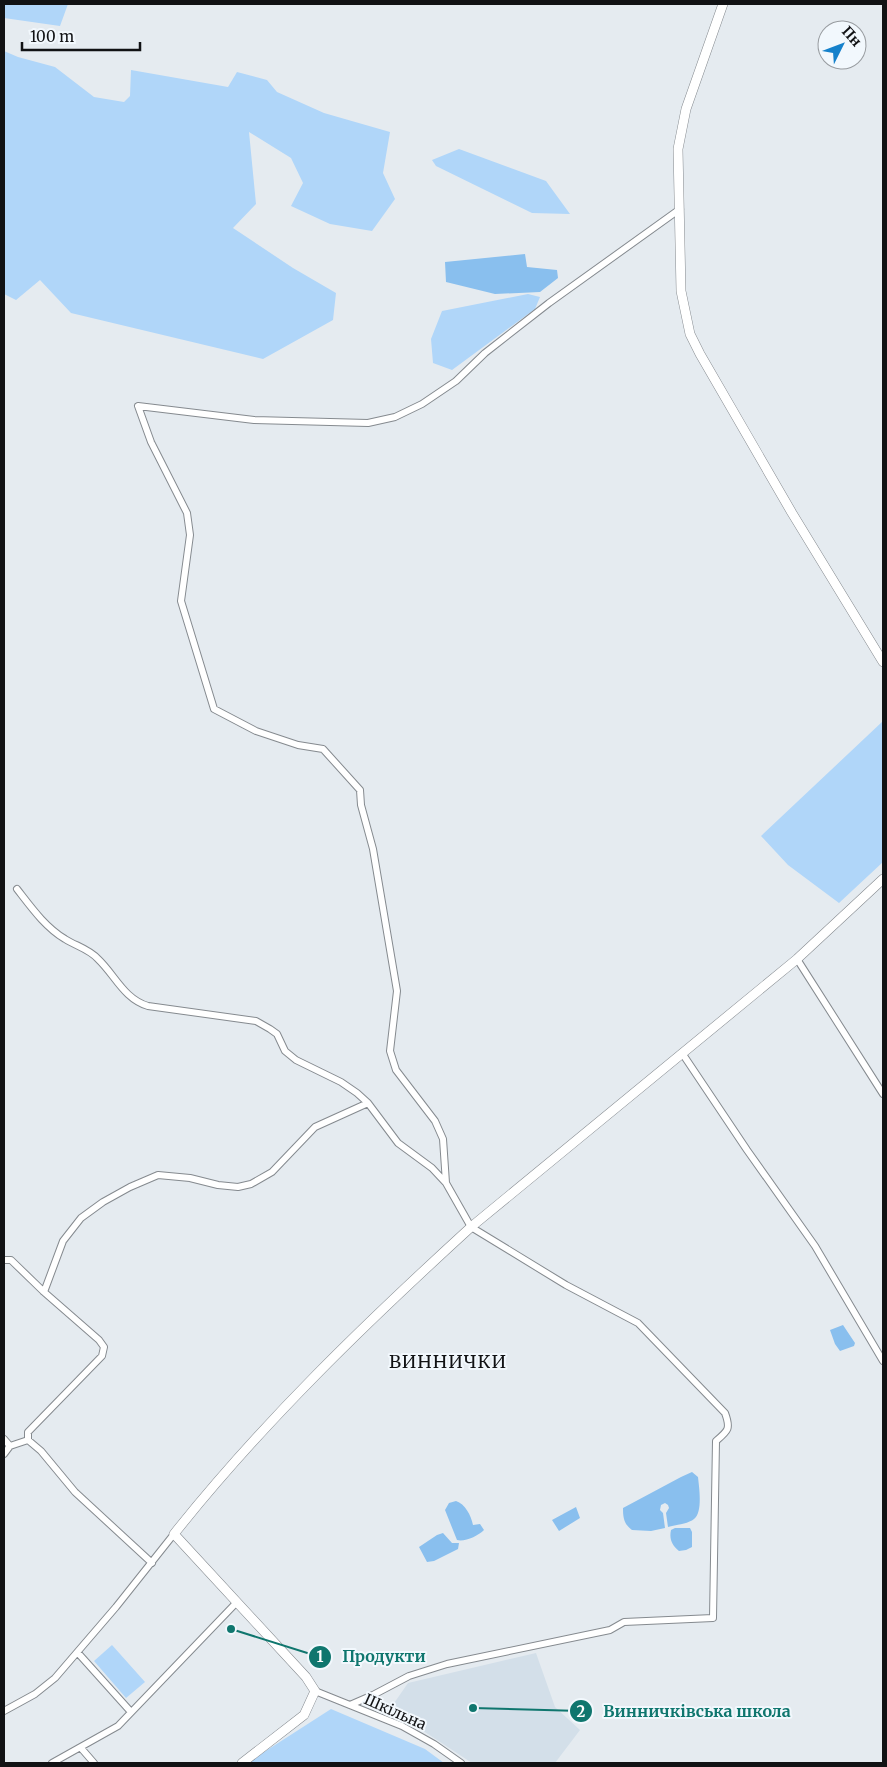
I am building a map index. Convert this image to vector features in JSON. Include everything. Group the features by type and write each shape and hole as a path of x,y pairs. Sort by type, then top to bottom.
{"street":[{"path":"723,4 686,108 678,149 682,291 690,334 792,513 883,662"},
{"path":"446,1183 443,1139 435,1121 396,1070 390,1051 396,991 373,849 361,805 360,790 323,749 298,745 256,731 214,709 182,601 190,535 187,513 151,442 138,406 254,420 368,423 395,417 422,404 456,381 485,353 549,303 680,209"},
{"path":"4,1711 35,1694 56,1678 152,1563 197,1505 269,1423 315,1375 471,1227 797,958 883,879"},
{"path":"16,889 48,926 65,939 88,950 98,958 139,1004 256,1021 277,1034 285,1051 296,1060 341,1082 357,1093 368,1103 398,1143 432,1168 446,1183 471,1227 566,1285 638,1324 725,1414 729,1424 727,1432 716,1441 713,1618 624,1622 610,1630 448,1664 409,1676 374,1695 350,1705"},
{"path":"797,958 883,1094"},
{"path":"682,1053 747,1150 815,1246 883,1361"},
{"path":"44,1292 63,1241 81,1218 103,1202 158,1174 190,1178 238,1188 251,1184 272,1172 315,1127 368,1103"},
{"path":"4,1260 12,1260 44,1292 100,1340 104,1347 102,1356 28,1432 28,1440 41,1451 75,1492 152,1563"},
{"path":"4,1439 10,1446"},
{"path":"4,1454 10,1446 28,1440"},
{"path":"174,1534 306,1677 315,1691 304,1715 242,1763"},
{"path":"52,1763 118,1726 237,1602"},
{"path":"78,1653 132,1712"},
{"name":"Шкільна","path":"315,1691 402,1726 434,1744 461,1763"},
{"path":"81,1748 94,1763"}],"shaded area":[{"path":"4,4 68,4 60,26 4,18"},
{"path":"4,51 18,57 55,67 94,97 124,102 130,96 131,70 228,87 237,72 267,80 277,92 324,113 390,132 383,173 395,199 372,231 330,224 291,206 303,183 291,158 249,132 256,204 233,228 293,268 336,293 333,320 263,359 71,313 40,280 16,300 4,294"},
{"path":"459,149 546,181 570,214 532,213 436,166 432,160"},
{"path":"525,254 527,267 557,270 558,278 540,292 495,294 446,282 445,262"},
{"path":"528,294 540,297 535,309 452,370 433,363 431,339 442,311"},
{"path":"883,721 883,862 839,903 788,865 761,836"},
{"path":"843,1325 855,1343 854,1346 840,1351 835,1344 830,1330"},
{"path":"692,1472 698,1477 700,1493 699,1511 694,1519 668,1527 666,1513 669,1508 665,1503 661,1505 660,1510 663,1513 665,1528 651,1531 632,1530 627,1525 623,1508"},
{"path":"456,1501 467,1510 473,1525 480,1524 484,1530 471,1538 457,1540 445,1510 449,1503"},
{"path":"576,1507 580,1518 559,1531 552,1520"},
{"path":"675,1528 690,1528 692,1532 692,1547 679,1551 677,1549 670,1536 671,1530"},
{"path":"443,1533 452,1543 459,1543 458,1549 434,1561 427,1562 419,1547"},
{"path":"112,1645 145,1682 126,1698 94,1661"},
{"path":"536,1653 555,1707 580,1730 555,1763 472,1763 390,1709 408,1683"},
{"path":"331,1709 425,1749 444,1763 247,1763"}],"place":[{"name":"Продукти","path":"231,1629"},
{"name":"Винничківська школа","path":"473,1708"}],"district":[{"name":"ВИННИЧКИ","path":"448,1362"}]}
